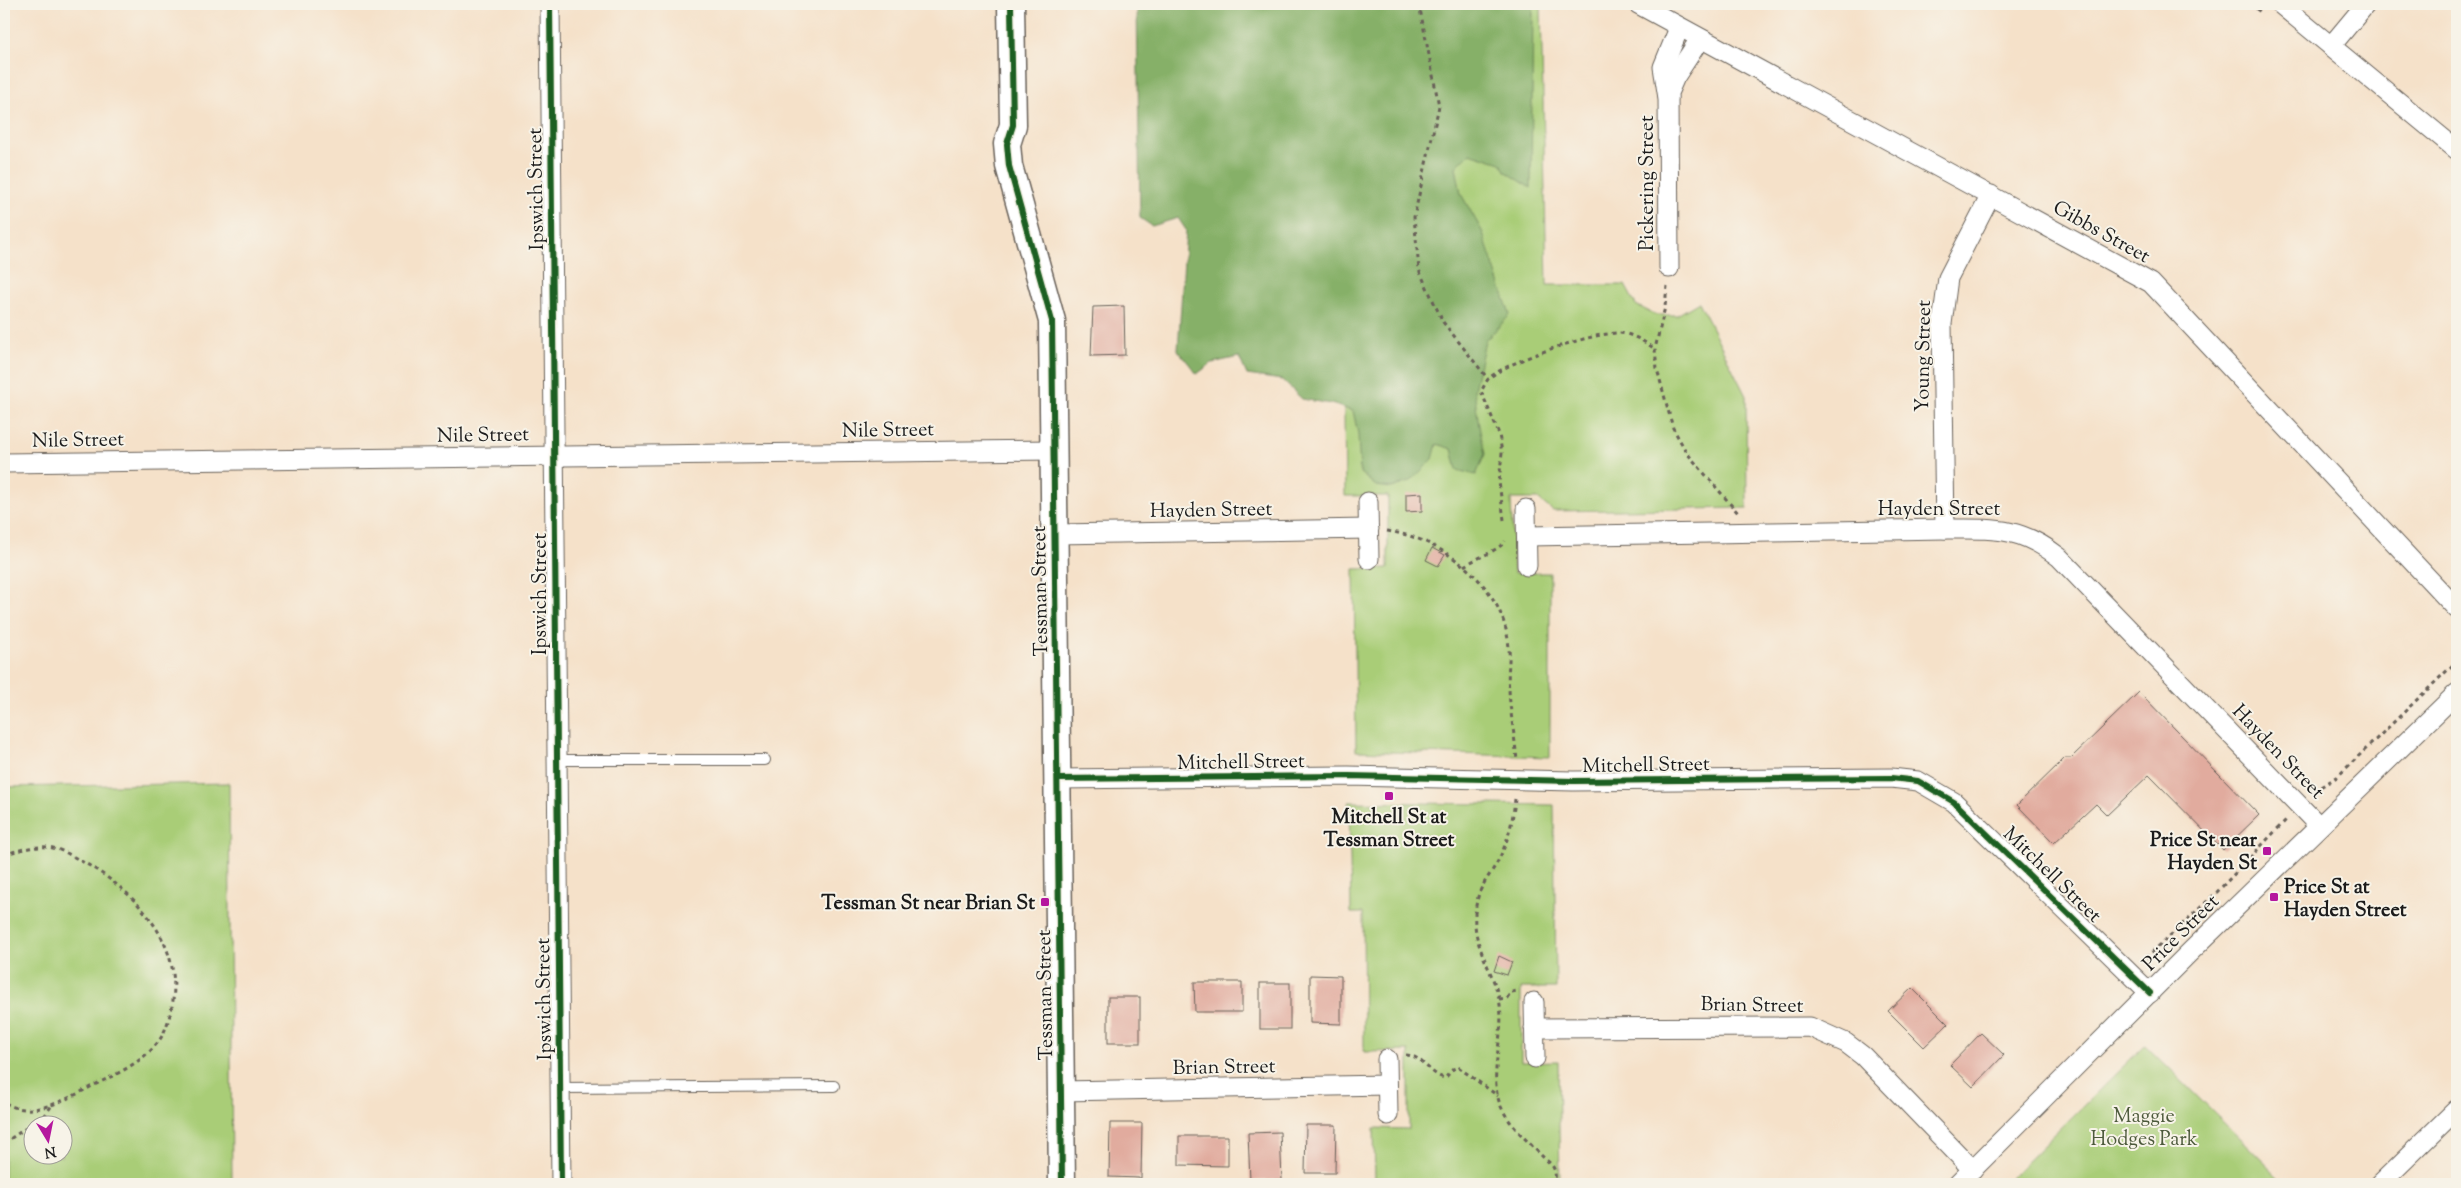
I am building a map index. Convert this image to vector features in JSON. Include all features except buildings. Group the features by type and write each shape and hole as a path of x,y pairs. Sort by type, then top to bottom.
{"street":[{"name":"Ipswich Street","path":"550,4 561,1184"},
{"name":"Tessman Street","path":"1011,4 1013,125 1007,144 1009,166 1052,321 1062,1184"},
{"name":"Gibbs Street","path":"1638,4 1663,11 1679,28 1991,195 2151,284 2457,609"},
{"path":"2280,4 2457,150"},
{"path":"2331,46 2366,4"},
{"name":"Pickering Street","path":"1669,268 1668,99 1663,68 1679,28"},
{"name":"Pickering Street","path":"1668,99 1670,87 1700,39"},
{"name":"Young Street","path":"1945,529 1942,324 1945,292 1953,264 1991,195"},
{"name":"Nile Street","path":"4,463 1053,450"},
{"path":"1368,502 1369,559"},
{"path":"1526,509 1527,566"},
{"name":"Hayden Street","path":"1055,534 1369,529"},
{"name":"Hayden Street","path":"1527,536 1994,529 2014,532 2031,538 2059,557 2320,826"},
{"name":"Price Street","path":"1958,1184 2457,693"},
{"name":"Mitchell Street","path":"1058,779 1348,776 1573,781 1891,778 1918,781 1943,793 1954,802 2150,993"},
{"path":"1534,1002 1535,1058"},
{"name":"Brian Street","path":"1534,1028 1810,1027 1846,1043 1863,1056 1973,1170"},
{"path":"1387,1059 1388,1115"},
{"name":"Brian Street","path":"1061,1091 1387,1085"},
{"path":"2380,1184 2457,1109"}],"lane":[{"path":"556,760 765,760"},
{"path":"560,1088 834,1086"}],"path":[{"path":"1419,4 1439,106 1414,217 1419,270 1443,322 1488,379"},
{"path":"1669,268 1665,307 1655,348 1657,369 1672,428 1687,453 1738,512"},
{"path":"1505,522 1499,482 1502,453 1499,434 1482,391 1488,379 1503,369 1540,354 1596,337 1626,334 1642,340 1655,348"},
{"path":"1369,529 1410,534 1439,547 1485,584 1502,615 1507,632 1509,648 1508,688 1518,766"},
{"path":"1464,566 1483,554 1499,549 1505,543 1506,537"},
{"path":"2314,791 2337,778 2457,662"},
{"path":"1516,793 1511,826 1498,859 1486,878 1478,898 1474,927 1482,958 1499,999 1501,1039 1495,1081 1498,1096 1512,1123 1554,1169 1556,1184"},
{"path":"2146,958 2218,892 2287,820"},
{"path":"4,855 16,851 49,847 71,855 110,878 148,914 162,937 169,959 174,998 168,1024 160,1040 138,1062 53,1105 27,1110 9,1106 4,1102"},
{"path":"1387,1059 1393,1055 1414,1055 1439,1077 1445,1078 1453,1069 1458,1067 1498,1096"},
{"path":"4,1142 45,1115 53,1105"}],"green space":[{"path":"1137,4 1533,4 1531,188 1505,171 1501,163 1470,153 1456,167 1461,194 1482,231 1510,315 1485,341 1474,390 1485,454 1476,475 1457,470 1452,449 1437,444 1433,459 1411,481 1392,488 1376,486 1360,473 1358,434 1353,411 1331,404 1302,399 1282,380 1247,375 1239,357 1212,363 1197,374 1178,350 1186,230 1178,218 1152,226 1140,218"},
{"path":"1339,4 1541,4 1547,285 1625,285 1636,305 1656,315 1677,315 1699,302 1746,396 1747,508 1553,511 1538,499 1511,499 1514,573 1550,573 1550,757 1356,751 1354,569 1388,568 1388,496 1345,496"},
{"path":"229,783 232,1184 4,1184 4,787"},
{"path":"1349,802 1554,805 1556,988 1521,988 1521,1062 1558,1061 1560,1184 1375,1184 1374,1128 1409,1129 1409,1051 1364,1052 1363,913 1351,913"},
{"name":"Maggie Hodges Park","path":"2145,1045 2286,1184 2004,1184"}],"cycle path":[{"path":"550,4 561,1184"},
{"path":"1011,4 1013,125 1007,144 1009,166 1052,321 1062,1184"},
{"path":"1058,779 1348,776 1573,781 1891,778 1918,781 1954,802 2150,993"}],"place":[{"name":"Mitchell St at Tessman Street","path":"1389,796"},
{"name":"Price St near Hayden St","path":"2267,851"},
{"name":"Price St at Hayden Street","path":"2274,897"},
{"name":"Tessman St near Brian St","path":"1045,902"}]}
